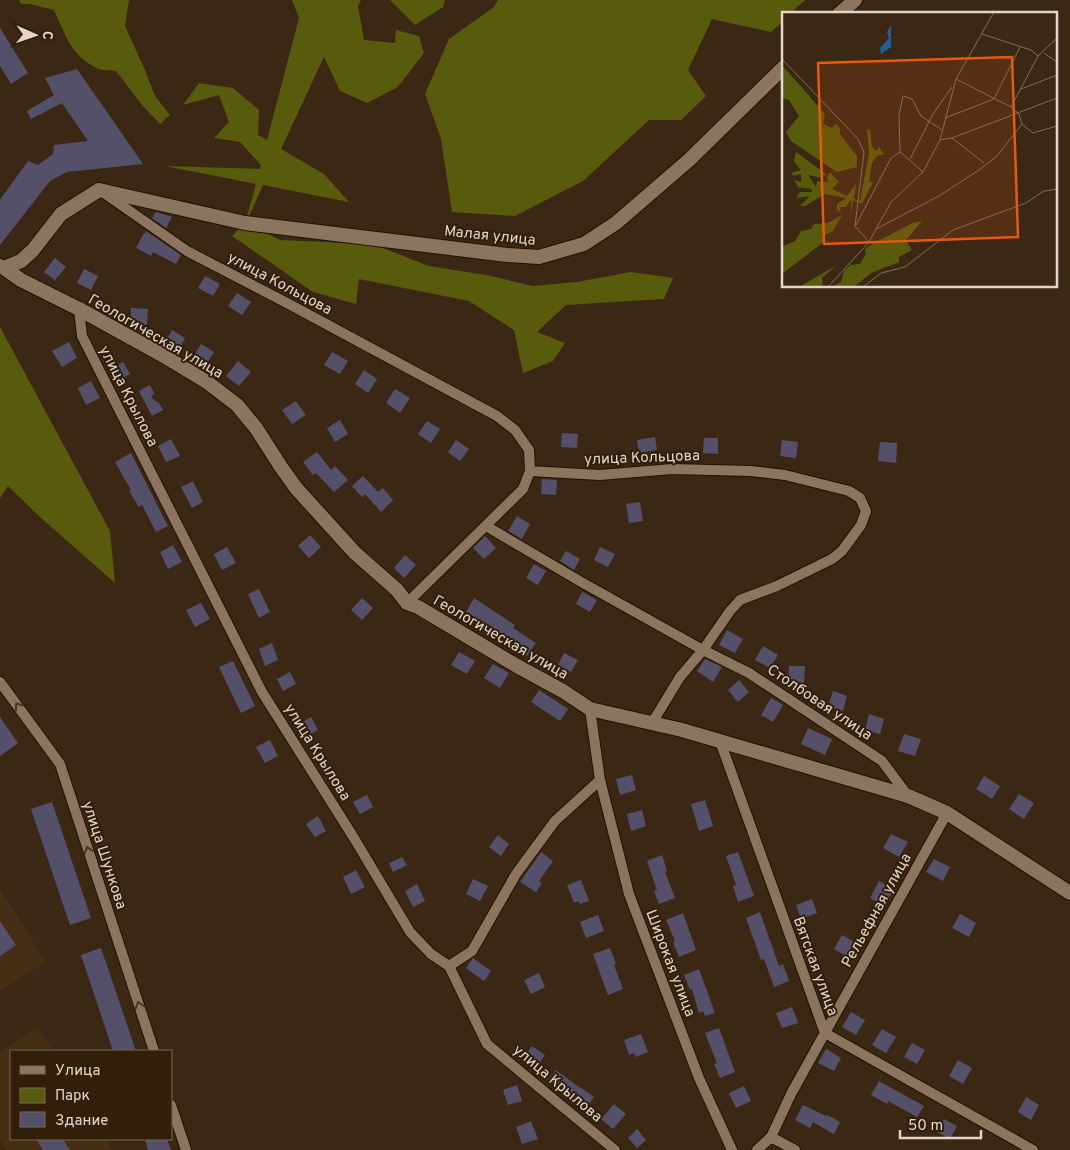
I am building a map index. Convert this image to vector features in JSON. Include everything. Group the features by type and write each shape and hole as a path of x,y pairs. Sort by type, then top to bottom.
{"street":[{"path":"841,12 855,0"},
{"name":"Малая улица","path":"99,190 246,223 507,255 539,257 584,244 616,223 689,160 782,69"},
{"path":"2,267 21,261 33,250 61,214 99,190"},
{"name":"улица Кольцова","path":"99,190 187,251 296,307 497,416 515,430 529,450 530,471 600,476 672,469 751,471 785,475 849,492 860,498 866,511 861,525 842,551 832,559 777,586 740,600 703,650"},
{"name":"Геологическая улица","path":"2,267 20,280 79,309 164,356 207,382 237,405 256,428 296,488 355,553 397,590 407,603 418,607 563,691 590,709 720,741 908,796 947,813 1070,893"},
{"name":"улица Крылова","path":"79,309 82,336 262,692 354,838 410,932 431,954 449,966 487,1044 615,1150"},
{"path":"407,603 523,489 530,471"},
{"name":"Столбовая улица","path":"486,526 583,584 749,673 882,761 908,796"},
{"path":"652,723 680,678 703,650"},
{"name":"улица Шункова","path":"0,682 60,764 154,1050"},
{"name":"Широкая улица","path":"590,709 600,780 629,894 699,1078 732,1150"},
{"name":"Вятская улица","path":"720,741 825,1033 1033,1150"},
{"path":"449,966 472,951 516,874 556,821 600,780"},
{"name":"Рельефная улица","path":"757,1150 770,1137 791,1094 947,813"},
{"path":"172,1108 186,1150"},
{"path":"770,1137 795,1150"}],"shaded area":[{"path":"0,889 46,962 0,991"},
{"path":"38,1028 52,1050 10,1050 10,1140 107,1140 113,1150 7,1150 0,1139 0,1052"}],"green space":[{"path":"19,0 129,0 125,26 155,96 170,115 160,124 142,105 116,71 99,69 81,57 70,44 54,10 30,4 21,4"},
{"path":"292,0 361,0 358,6 364,40 395,43 396,30 419,36 424,53 398,87 367,103 340,91 324,57 281,149 324,174 349,202 263,185 246,223 280,240 372,244 429,266 486,275 533,286 577,282 631,272 673,278 664,299 566,305 537,332 565,343 553,361 523,373 514,330 469,301 359,279 356,304 313,292 232,236 245,223 256,184 165,166 260,169 261,165 240,142 214,138 229,122 219,95 183,105 199,83 233,88 259,110 258,135 267,140 299,18"},
{"path":"390,0 445,0 443,7 415,25"},
{"path":"498,0 805,0 792,12 782,12 782,22 771,32 712,19 688,70 706,96 681,120 649,120 583,181 515,216 452,212 441,139 425,94 449,39 494,7"},
{"path":"0,327 110,531 115,583 8,486 0,498"}],"building":[{"path":"0,28 28,73 11,84 0,66"},
{"path":"77,69 143,164 67,172 50,181 0,245 0,200 28,161 38,165 53,154 54,145 88,141 62,103 31,119 27,111 54,95 45,78"},
{"path":"156,212 172,217 166,228 152,218"},
{"path":"146,231 181,255 176,264 153,252 151,256 136,248"},
{"path":"55,258 66,267 55,280 44,272"},
{"path":"84,269 98,276 91,290 77,283"},
{"path":"205,276 220,284 213,296 198,288"},
{"path":"237,293 251,302 242,315 228,306"},
{"path":"131,308 148,309 147,325 131,325"},
{"path":"172,330 185,338 178,351 164,344"},
{"path":"69,342 77,358 62,367 52,351"},
{"path":"201,344 214,352 205,366 192,359"},
{"path":"332,352 348,361 340,374 324,365"},
{"path":"238,361 251,372 239,386 226,376"},
{"path":"123,362 130,374 117,381 111,368"},
{"path":"364,370 377,379 368,393 355,384"},
{"path":"91,381 100,398 86,405 78,388"},
{"path":"150,385 154,393 151,398 159,403 163,410 152,416 139,391"},
{"path":"395,389 410,398 400,413 386,403"},
{"path":"296,401 306,415 292,424 282,410"},
{"path":"340,420 348,434 335,442 327,428"},
{"path":"427,421 440,429 431,443 418,434"},
{"path":"562,433 578,434 577,448 561,447"},
{"path":"655,437 657,450 639,453 637,440"},
{"path":"704,438 718,438 718,454 703,453"},
{"path":"171,439 180,456 166,462 158,446"},
{"path":"456,440 469,449 460,461 448,452"},
{"path":"782,440 798,442 796,458 780,456"},
{"path":"880,442 897,443 896,463 878,461"},
{"path":"317,452 331,470 335,466 348,480 334,492 316,473 313,475 303,462"},
{"path":"131,453 168,526 156,532 142,505 139,507 129,491 131,490 115,462"},
{"path":"363,476 378,492 383,488 393,500 381,512 365,494 362,497 352,486"},
{"path":"542,479 557,480 556,495 541,494"},
{"path":"193,481 203,502 192,508 181,487"},
{"path":"640,502 643,521 629,523 626,504"},
{"path":"517,516 530,524 522,539 508,531"},
{"path":"310,535 321,547 309,558 298,546"},
{"path":"485,536 496,548 484,559 473,548"},
{"path":"173,545 182,562 168,569 160,552"},
{"path":"227,547 236,563 222,570 214,554"},
{"path":"600,547 615,554 608,567 594,560"},
{"path":"566,551 580,559 574,570 560,561"},
{"path":"405,555 416,565 404,578 394,568"},
{"path":"534,564 546,571 538,585 526,578"},
{"path":"259,589 270,612 259,618 248,594"},
{"path":"582,592 597,600 590,612 576,604"},
{"path":"362,598 373,608 362,620 351,610"},
{"path":"474,598 515,625 513,628 536,643 527,656 491,632 493,628 466,612"},
{"path":"201,603 210,619 195,627 186,610"},
{"path":"727,630 743,639 735,653 719,645"},
{"path":"272,643 278,660 265,666 259,649"},
{"path":"763,646 778,655 770,668 755,660"},
{"path":"459,652 475,661 467,674 451,665"},
{"path":"564,653 578,660 571,672 558,665"},
{"path":"705,659 722,667 713,682 697,671"},
{"path":"233,661 255,706 241,713 219,667"},
{"path":"493,664 509,673 500,688 484,678"},
{"path":"789,666 805,666 804,683 788,682"},
{"path":"290,672 296,684 283,691 277,679"},
{"path":"739,680 749,692 738,702 728,690"},
{"path":"539,690 568,709 560,721 531,702"},
{"path":"833,691 847,696 843,711 828,707"},
{"path":"771,698 783,705 773,722 761,715"},
{"path":"869,714 884,719 880,734 865,730"},
{"path":"0,717 18,743 0,756"},
{"path":"311,717 318,730 309,735 301,723"},
{"path":"808,728 832,739 825,755 801,744"},
{"path":"904,734 921,739 915,756 898,751"},
{"path":"270,740 278,756 265,763 256,747"},
{"path":"632,775 636,790 620,795 616,779"},
{"path":"984,776 1000,786 992,799 976,789"},
{"path":"1019,794 1034,803 1024,819 1009,809"},
{"path":"367,795 373,807 360,814 353,802"},
{"path":"705,800 713,826 699,831 691,804"},
{"path":"52,802 91,918 70,925 31,809"},
{"path":"642,810 646,826 631,831 627,814"},
{"path":"318,816 326,831 315,837 306,824"},
{"path":"891,834 908,842 899,857 883,848"},
{"path":"498,835 509,844 501,856 489,847"},
{"path":"541,852 553,861 539,881 542,883 536,892 520,882"},
{"path":"738,852 754,896 738,902 733,886 736,885 726,856"},
{"path":"662,855 667,871 665,872 675,898 659,904 654,891 657,890 647,861"},
{"path":"402,857 407,865 393,872 389,863"},
{"path":"934,859 950,867 943,881 926,872"},
{"path":"356,870 365,887 351,894 343,877"},
{"path":"473,879 488,886 480,901 466,894"},
{"path":"581,880 589,901 580,904 578,901 574,903 567,885"},
{"path":"879,881 894,889 885,906 870,898"},
{"path":"417,884 425,901 413,907 405,891"},
{"path":"812,899 817,913 801,919 796,905"},
{"path":"760,912 779,966 783,964 789,981 774,987 764,959 761,960 746,918"},
{"path":"683,913 696,950 679,957 673,942 675,941 666,920"},
{"path":"960,914 976,923 969,937 952,928"},
{"path":"598,915 604,931 586,938 580,922"},
{"path":"0,921 16,945 0,956"},
{"path":"842,935 858,944 850,958 834,949"},
{"path":"101,948 136,1050 113,1050 81,955"},
{"path":"610,948 623,989 608,995 593,954"},
{"path":"473,958 491,971 484,981 466,968"},
{"path":"699,969 715,1013 705,1016 703,1011 699,1013 692,989 690,990 684,975"},
{"path":"539,973 545,987 531,994 524,980"},
{"path":"792,1007 798,1023 782,1028 776,1013"},
{"path":"851,1012 865,1020 856,1035 842,1027"},
{"path":"719,1028 735,1072 720,1078 714,1064 717,1063 705,1033"},
{"path":"882,1029 896,1037 886,1053 872,1045"},
{"path":"641,1034 648,1052 636,1057 634,1053 629,1055 624,1040"},
{"path":"912,1043 925,1050 917,1064 904,1057"},
{"path":"532,1046 545,1055 535,1069 522,1060"},
{"path":"826,1049 841,1058 834,1071 818,1063"},
{"path":"958,1060 972,1068 963,1084 949,1076"},
{"path":"556,1070 594,1097 585,1109 548,1080"},
{"path":"879,1081 924,1106 917,1117 888,1101 887,1104 871,1095"},
{"path":"517,1085 522,1101 508,1105 503,1090"},
{"path":"744,1086 751,1101 736,1108 729,1093"},
{"path":"1026,1097 1039,1105 1031,1120 1018,1112"},
{"path":"614,1104 626,1114 613,1129 601,1119"},
{"path":"803,1105 840,1122 834,1134 813,1122 810,1128 795,1120"},
{"path":"944,1119 957,1126 950,1139 937,1132"},
{"path":"531,1121 538,1139 522,1144 516,1127"},
{"path":"637,1129 646,1140 637,1148 628,1138"},
{"path":"37,1140 64,1140 70,1150 43,1150"},
{"path":"145,1140 167,1140 171,1150 148,1150"}]}
